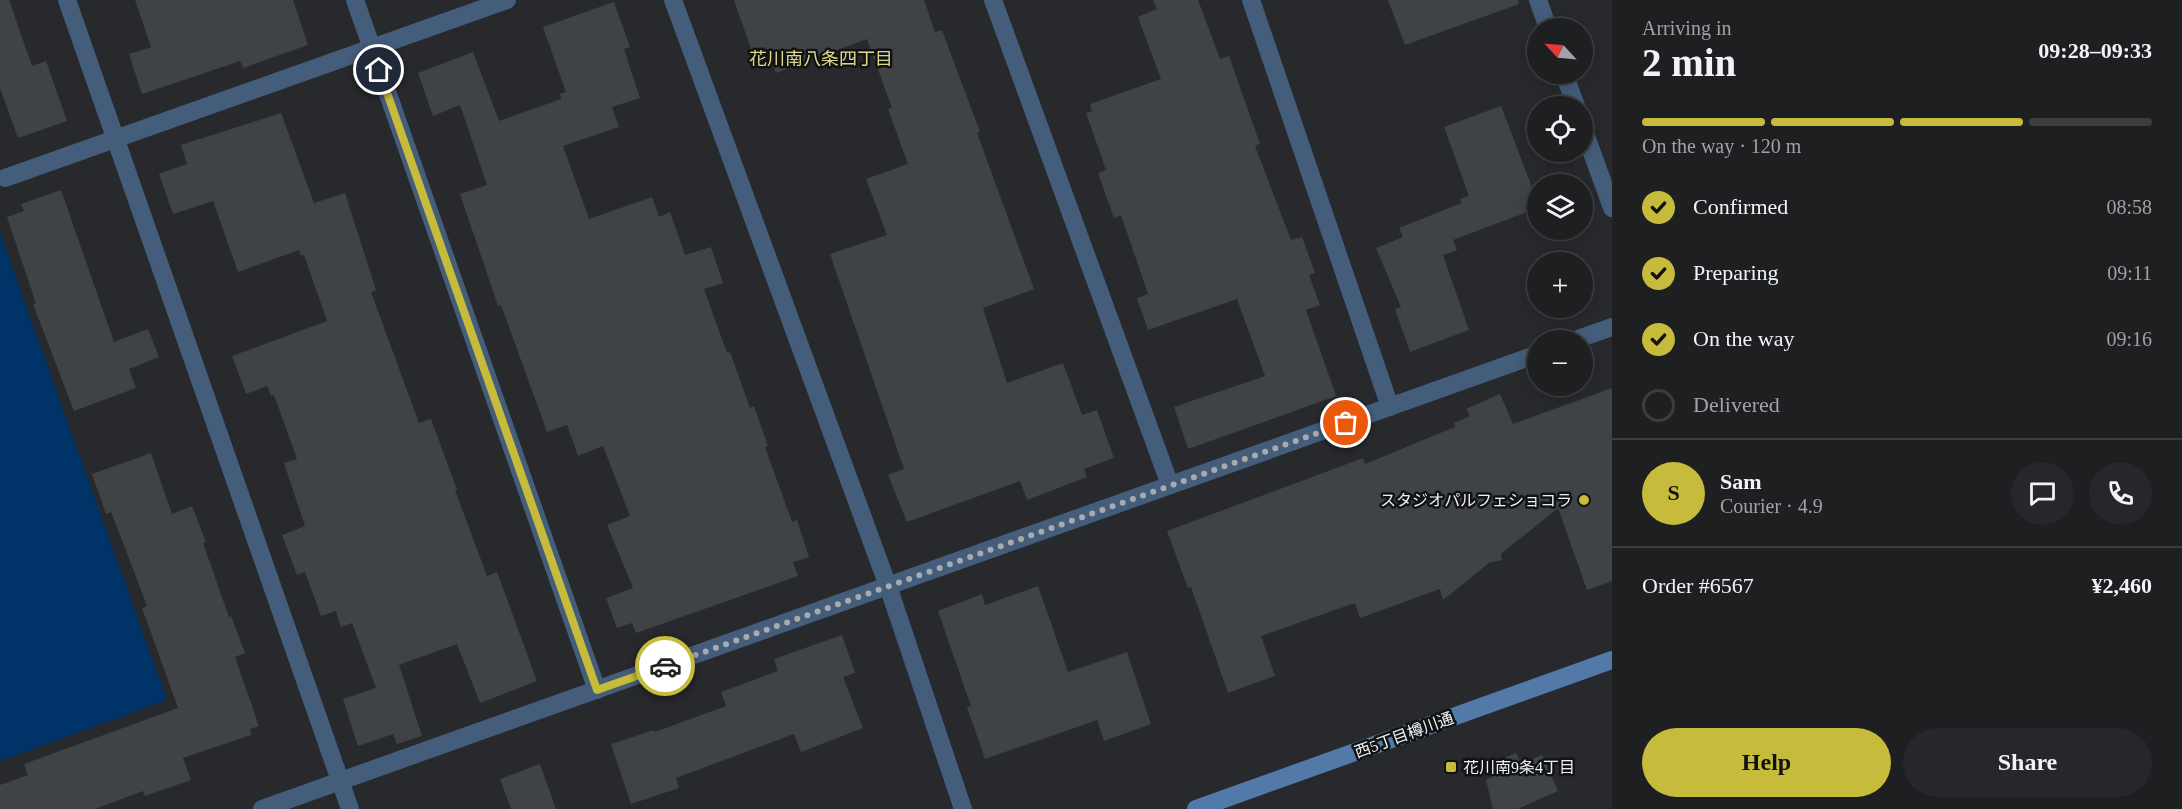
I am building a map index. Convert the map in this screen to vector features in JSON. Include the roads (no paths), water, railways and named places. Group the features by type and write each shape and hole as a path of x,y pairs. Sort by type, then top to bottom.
{"main road":[{"name":"西5丁目樽川通","path":"1196,809 1612,660"}],"street":[{"path":"67,0 350,809"},
{"path":"355,0 597,690"},
{"path":"5,178 507,0"},
{"path":"673,0 888,586 963,809"},
{"path":"993,0 1170,485"},
{"path":"1251,0 1390,407"},
{"path":"1538,0 1544,18"},
{"path":"1593,155 1612,208"},
{"path":"1593,334 1612,327"},
{"path":"262,809 1527,358"}],"place":[{"name":"スタジオパルフェショコラ","path":"1584,500"},
{"name":"花川南9条4丁目","path":"1451,767"}],"district":[{"name":"花川南八条四丁目","path":"821,59"}]}
